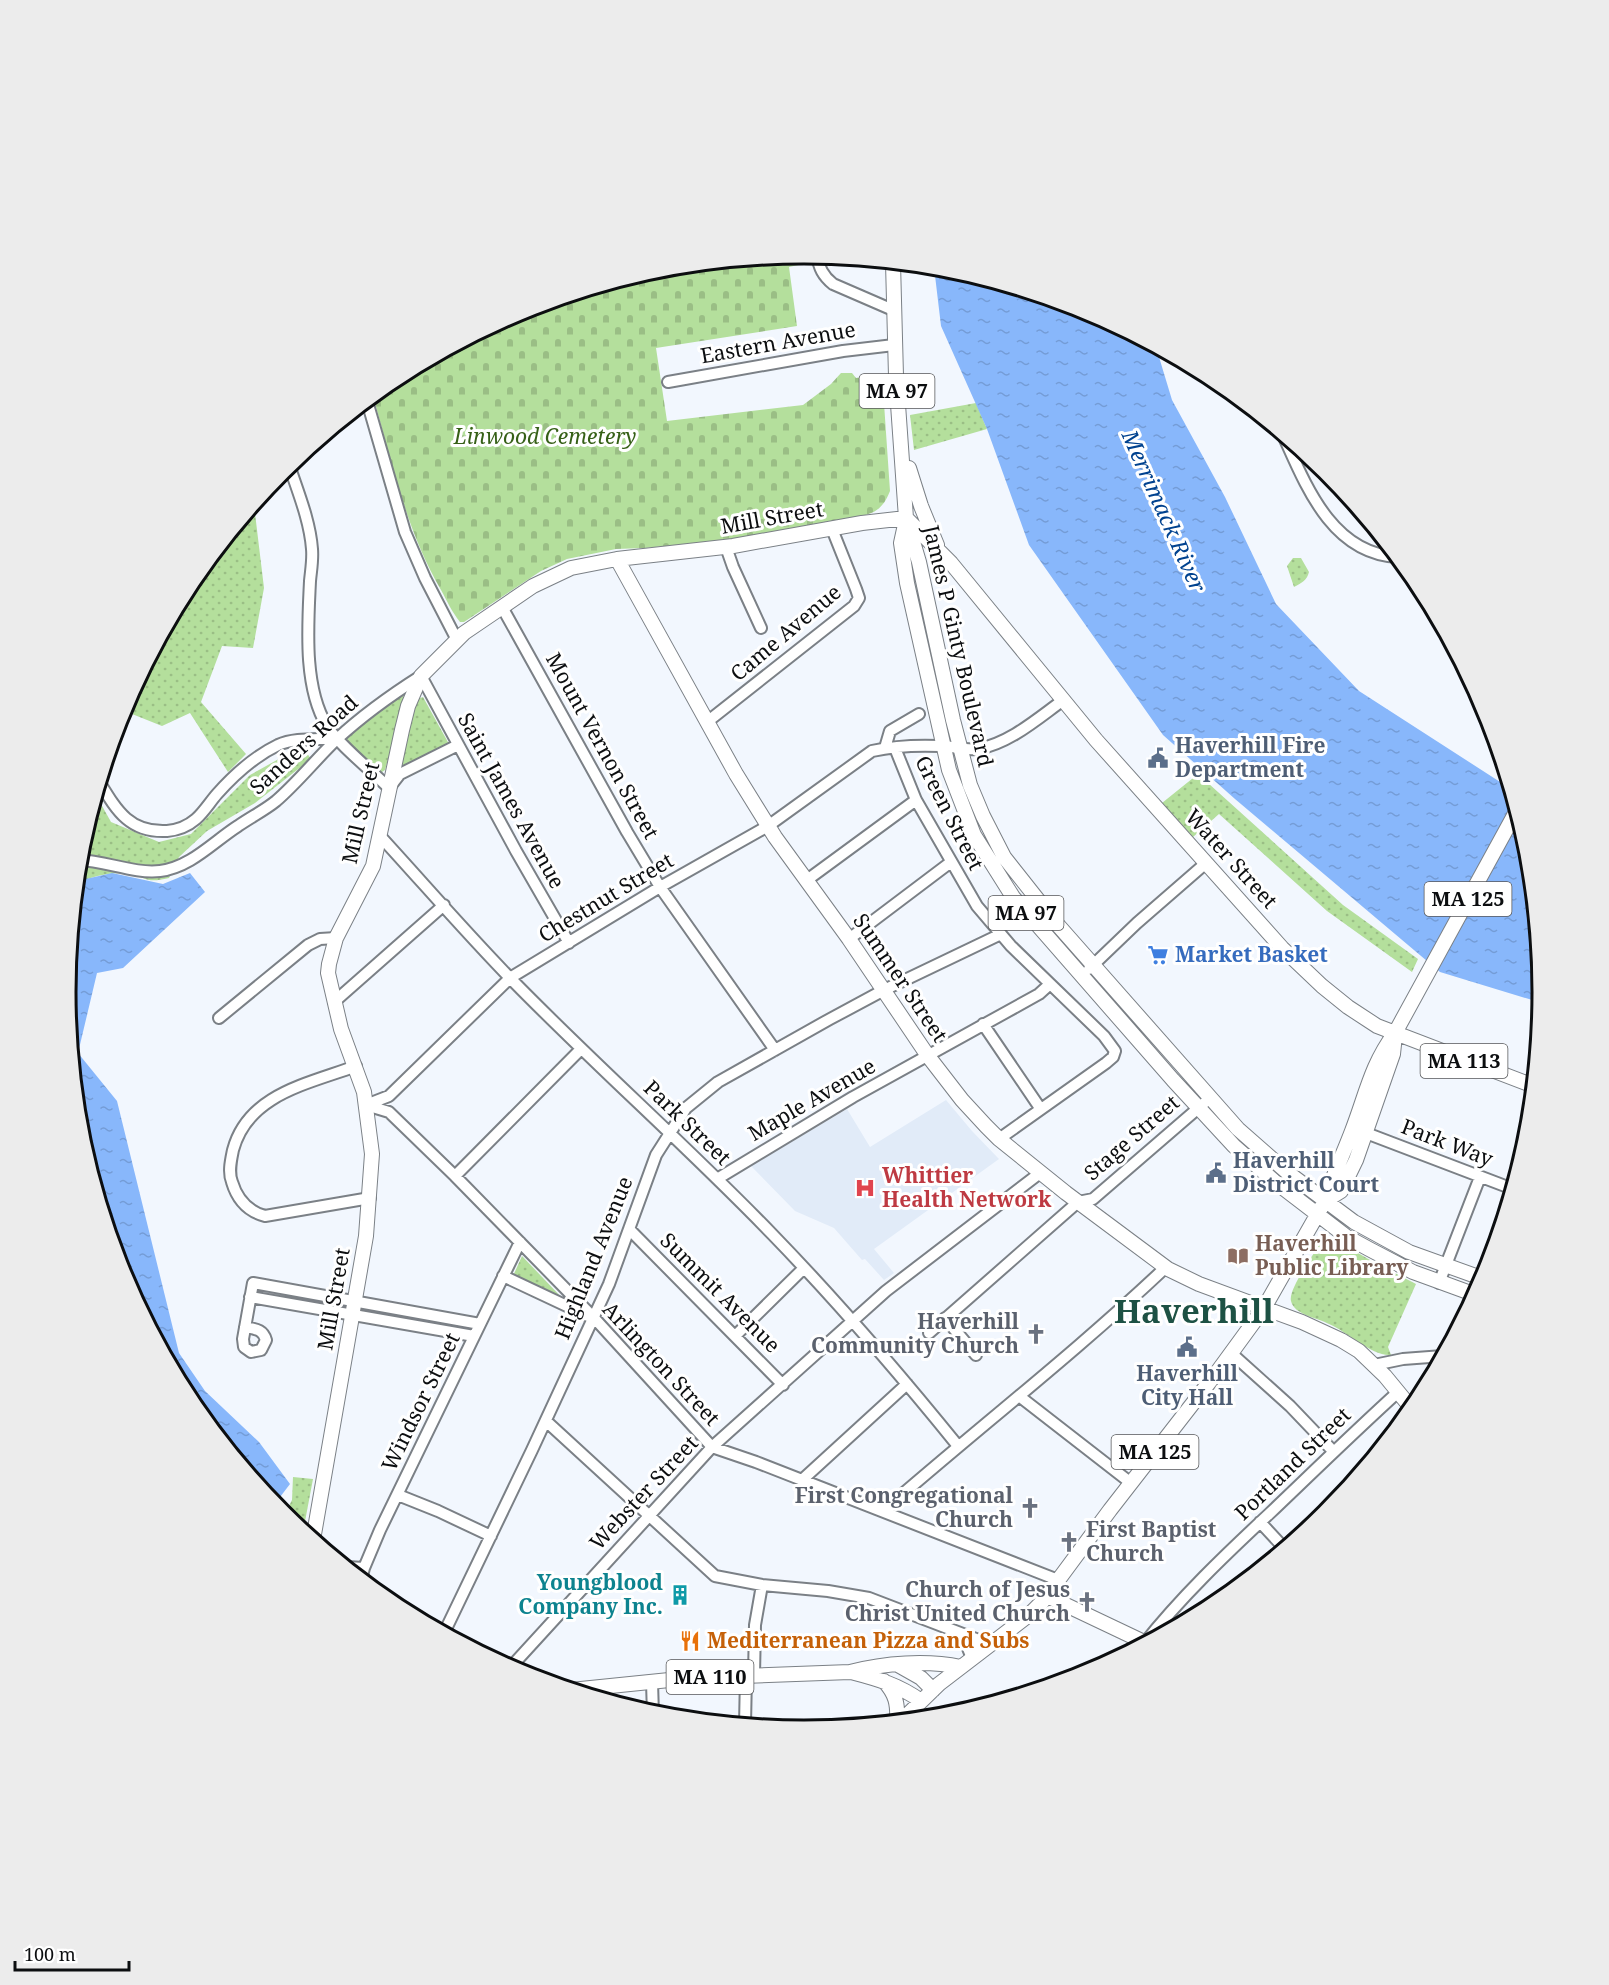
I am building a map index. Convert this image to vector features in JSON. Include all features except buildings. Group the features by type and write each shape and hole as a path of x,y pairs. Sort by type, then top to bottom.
{"main road":[{"name":"Water Street","path":"893,270 894,345 906,518 940,553 1095,741 1282,948 1322,986 1363,1017 1395,1033"},
{"name":"Water Street","path":"901,441 921,507 940,553"},
{"name":"Mill Street","path":"315,1531 354,1308 370,1198 372,1154 366,1105 356,1066 341,1029 328,974 336,938 369,876 408,706 421,676 457,640 502,607 534,586 571,568 617,559 726,547 906,518"},
{"name":"James P Ginty Boulevard","path":"906,518 901,543 907,583 943,746 959,798 974,835 1013,897 1198,1107 1234,1146 1274,1181 1347,1237 1439,1283 1467,1292"},
{"name":"James P Ginty Boulevard","path":"906,518 920,562 970,785 1004,857 1034,897 1238,1129 1287,1172 1382,1239 1409,1252 1475,1276"},
{"name":"Summer Street","path":"617,559 707,722 768,826 849,939 928,1056 962,1100 999,1140 1078,1203 1166,1267 1199,1284 1341,1340 1359,1351 1406,1402"},
{"name":"MA 125","path":"1325,1201 1382,1051 1395,1033 1512,820"},
{"name":"MA 125","path":"1325,1201 1341,1191 1366,1133 1392,1054 1395,1033"},
{"name":"MA 113","path":"1395,1033 1527,1083"},
{"path":"1264,1308 1325,1201"},
{"name":"MA 125","path":"1047,1596 1264,1308"},
{"path":"910,1712 967,1662 1029,1615 1047,1596 1136,1640"},
{"name":"MA 110","path":"594,1689 652,1682 750,1675 850,1672 868,1667 967,1662"},
{"path":"898,1665 921,1678 933,1690"},
{"name":"MA 110","path":"850,1672 903,1688 921,1701"},
{"path":"884,1681 893,1692 901,1714"}],"street":[{"path":"820,265 825,277 833,284 893,310"},
{"name":"Eastern Avenue","path":"668,382 843,351 894,345"},
{"path":"369,410 405,532 425,578 457,640"},
{"path":"1291,451 1307,485 1328,520 1340,534 1363,548 1386,555"},
{"path":"292,476 312,548 309,639 313,689 327,727 389,788 397,776 406,770 458,746"},
{"name":"Came Avenue","path":"707,722 855,606 859,598 832,529"},
{"path":"726,547 761,628"},
{"name":"Mount Vernon Street","path":"502,607 660,887 776,1050"},
{"name":"Sanders Road","path":"88,861 141,871 159,871 175,868 196,857 276,801 338,738 376,706 421,676"},
{"name":"Saint James Avenue","path":"421,676 538,891 569,943"},
{"name":"Chestnut Street","path":"366,1105 389,1096 510,978 660,887 768,826 872,751 943,746 977,749 997,744 1022,730 1062,700"},
{"path":"890,748 890,731 919,714"},
{"path":"105,791 118,810 136,826 150,830 183,828 196,819 238,773 274,747 294,741 338,738"},
{"name":"Green Street","path":"890,748 916,800 977,906 1000,934 1104,1036 1115,1052 1106,1063 1040,1108 999,1140"},
{"path":"807,880 916,800"},
{"name":"Park Street","path":"380,836 510,978 580,1049 717,1179 804,1268 853,1320 958,1446"},
{"path":"849,939 951,862"},
{"path":"1083,976 1206,863"},
{"path":"334,1002 444,905"},
{"name":"Highland Avenue","path":"447,1627 594,1318 609,1284 651,1167 669,1132 686,1108 718,1082 884,990 1000,934"},
{"path":"219,1018 308,945 320,939 336,938"},
{"name":"Maple Avenue","path":"717,1179 853,1097 1039,994 1050,984"},
{"path":"983,1024 1040,1108"},
{"path":"455,1176 580,1049"},
{"path":"356,1066 295,1087 272,1098 255,1112 236,1140 231,1159 230,1178 245,1206 253,1213 265,1216 370,1198"},
{"name":"Stage Street","path":"929,1333 1078,1203 1093,1199 1210,1098"},
{"name":"Arlington Street","path":"366,1105 389,1112 455,1176 594,1318 712,1447 1058,1580"},
{"name":"Park Way","path":"1366,1133 1506,1187"},
{"name":"Webster Street","path":"517,1661 712,1447 903,1277 1040,1173"},
{"path":"1439,1283 1480,1177"},
{"name":"Summit Avenue","path":"629,1229 783,1385"},
{"name":"Windsor Street","path":"363,1572 520,1242"},
{"path":"883,1511 1102,1327 1166,1267"},
{"path":"735,1336 804,1268"},
{"path":"503,1276 594,1318"},
{"path":"245,1327 253,1283 474,1336"},
{"path":"250,1297 480,1324"},
{"path":"945,1318 976,1355"},
{"path":"1231,1353 1290,1406 1333,1452"},
{"path":"1374,1365 1403,1359 1435,1357"},
{"path":"802,1480 908,1384"},
{"name":"Portland Street","path":"1158,1628 1197,1585 1260,1522 1398,1392"},
{"path":"1019,1396 1131,1483"},
{"path":"546,1421 716,1576 762,1585 828,1591 869,1598 975,1639 984,1649"},
{"path":"398,1495 491,1536"},
{"path":"1260,1522 1280,1544"},
{"path":"359,1568 364,1568"},
{"path":"747,1718 755,1625 762,1585"},
{"path":"962,1634 967,1662"},
{"path":"652,1682 653,1705"}],"shaded area":[{"name":"Whittier Health Network","path":"946,1100 999,1159 874,1249 894,1273 884,1280 865,1259 862,1260 834,1228 795,1211 751,1166 847,1109 870,1147"}],"green space":[{"name":"Linwood Cemetery","path":"803,264 789,267 797,326 656,348 667,421 803,405 831,384 841,373 852,373 856,378 882,374 890,491 880,508 872,513 728,540 616,549 567,559 541,571 464,622 460,622 454,614 429,567 401,496 375,405 441,362 483,340 570,303 616,289 662,278 709,271"},
{"path":"976,403 987,429 914,450 910,415"},
{"path":"255,514 264,588 253,648 222,646 201,702 246,754 228,772 190,713 162,726 132,714 174,628 199,588"},
{"path":"1293,558 1301,558 1309,572 1304,581 1294,587 1287,566"},
{"path":"402,693 405,699 385,770 380,772 347,743 347,735"},
{"path":"423,697 449,744 404,767 399,766 414,702"},
{"path":"302,746 311,759 255,803 207,831 179,857 169,878 151,880 135,875 115,873 86,880 101,804 111,822 159,842 191,834 250,775"},
{"path":"1198,774 1343,905 1418,959 1412,972 1327,911 1219,814 1193,837 1162,803"},
{"path":"1326,1240 1339,1242 1416,1284 1388,1347 1391,1355 1384,1355 1368,1348 1336,1327 1301,1313 1293,1306 1291,1296 1297,1281 1320,1244"},
{"path":"522,1256 565,1301 513,1276"},
{"path":"293,1477 313,1479 305,1522 289,1506 292,1500"}],"water":[{"name":"Merrimack River","path":"935,276 993,289 1039,303 1083,320 1159,357 1172,400 1225,497 1276,604 1359,691 1502,783 1519,850 1526,897 1531,945 1532,1000 1440,972 1235,799 1163,735 1029,545 987,429 941,326"},
{"path":"112,873 163,884 190,873 205,892 123,968 97,973 79,1049 76,992 78,945 86,879"},
{"path":"80,1055 117,1101 179,1353 205,1391 259,1442 290,1484 280,1497 257,1473 199,1397 152,1314 115,1227 101,1181 90,1135"}],"place":[{"name":"Haverhill Fire Department","path":"1158,758"},
{"name":"Market Basket","path":"1158,955"},
{"name":"Haverhill District Court","path":"1216,1173"},
{"name":"Whittier Health Network","path":"865,1188"},
{"name":"Haverhill Public Library","path":"1238,1256"},
{"name":"Haverhill Community Church","path":"1036,1334"},
{"name":"Haverhill City Hall","path":"1187,1347"},
{"name":"First Congregational Church","path":"1030,1508"},
{"name":"First Baptist Church","path":"1069,1542"},
{"name":"Youngblood Company Inc.","path":"680,1595"},
{"name":"Church of Jesus Christ United Church","path":"1087,1602"},
{"name":"Mediterranean Pizza and Subs","path":"690,1641"}],"district":[{"name":"Haverhill","path":"1194,1311"}]}
